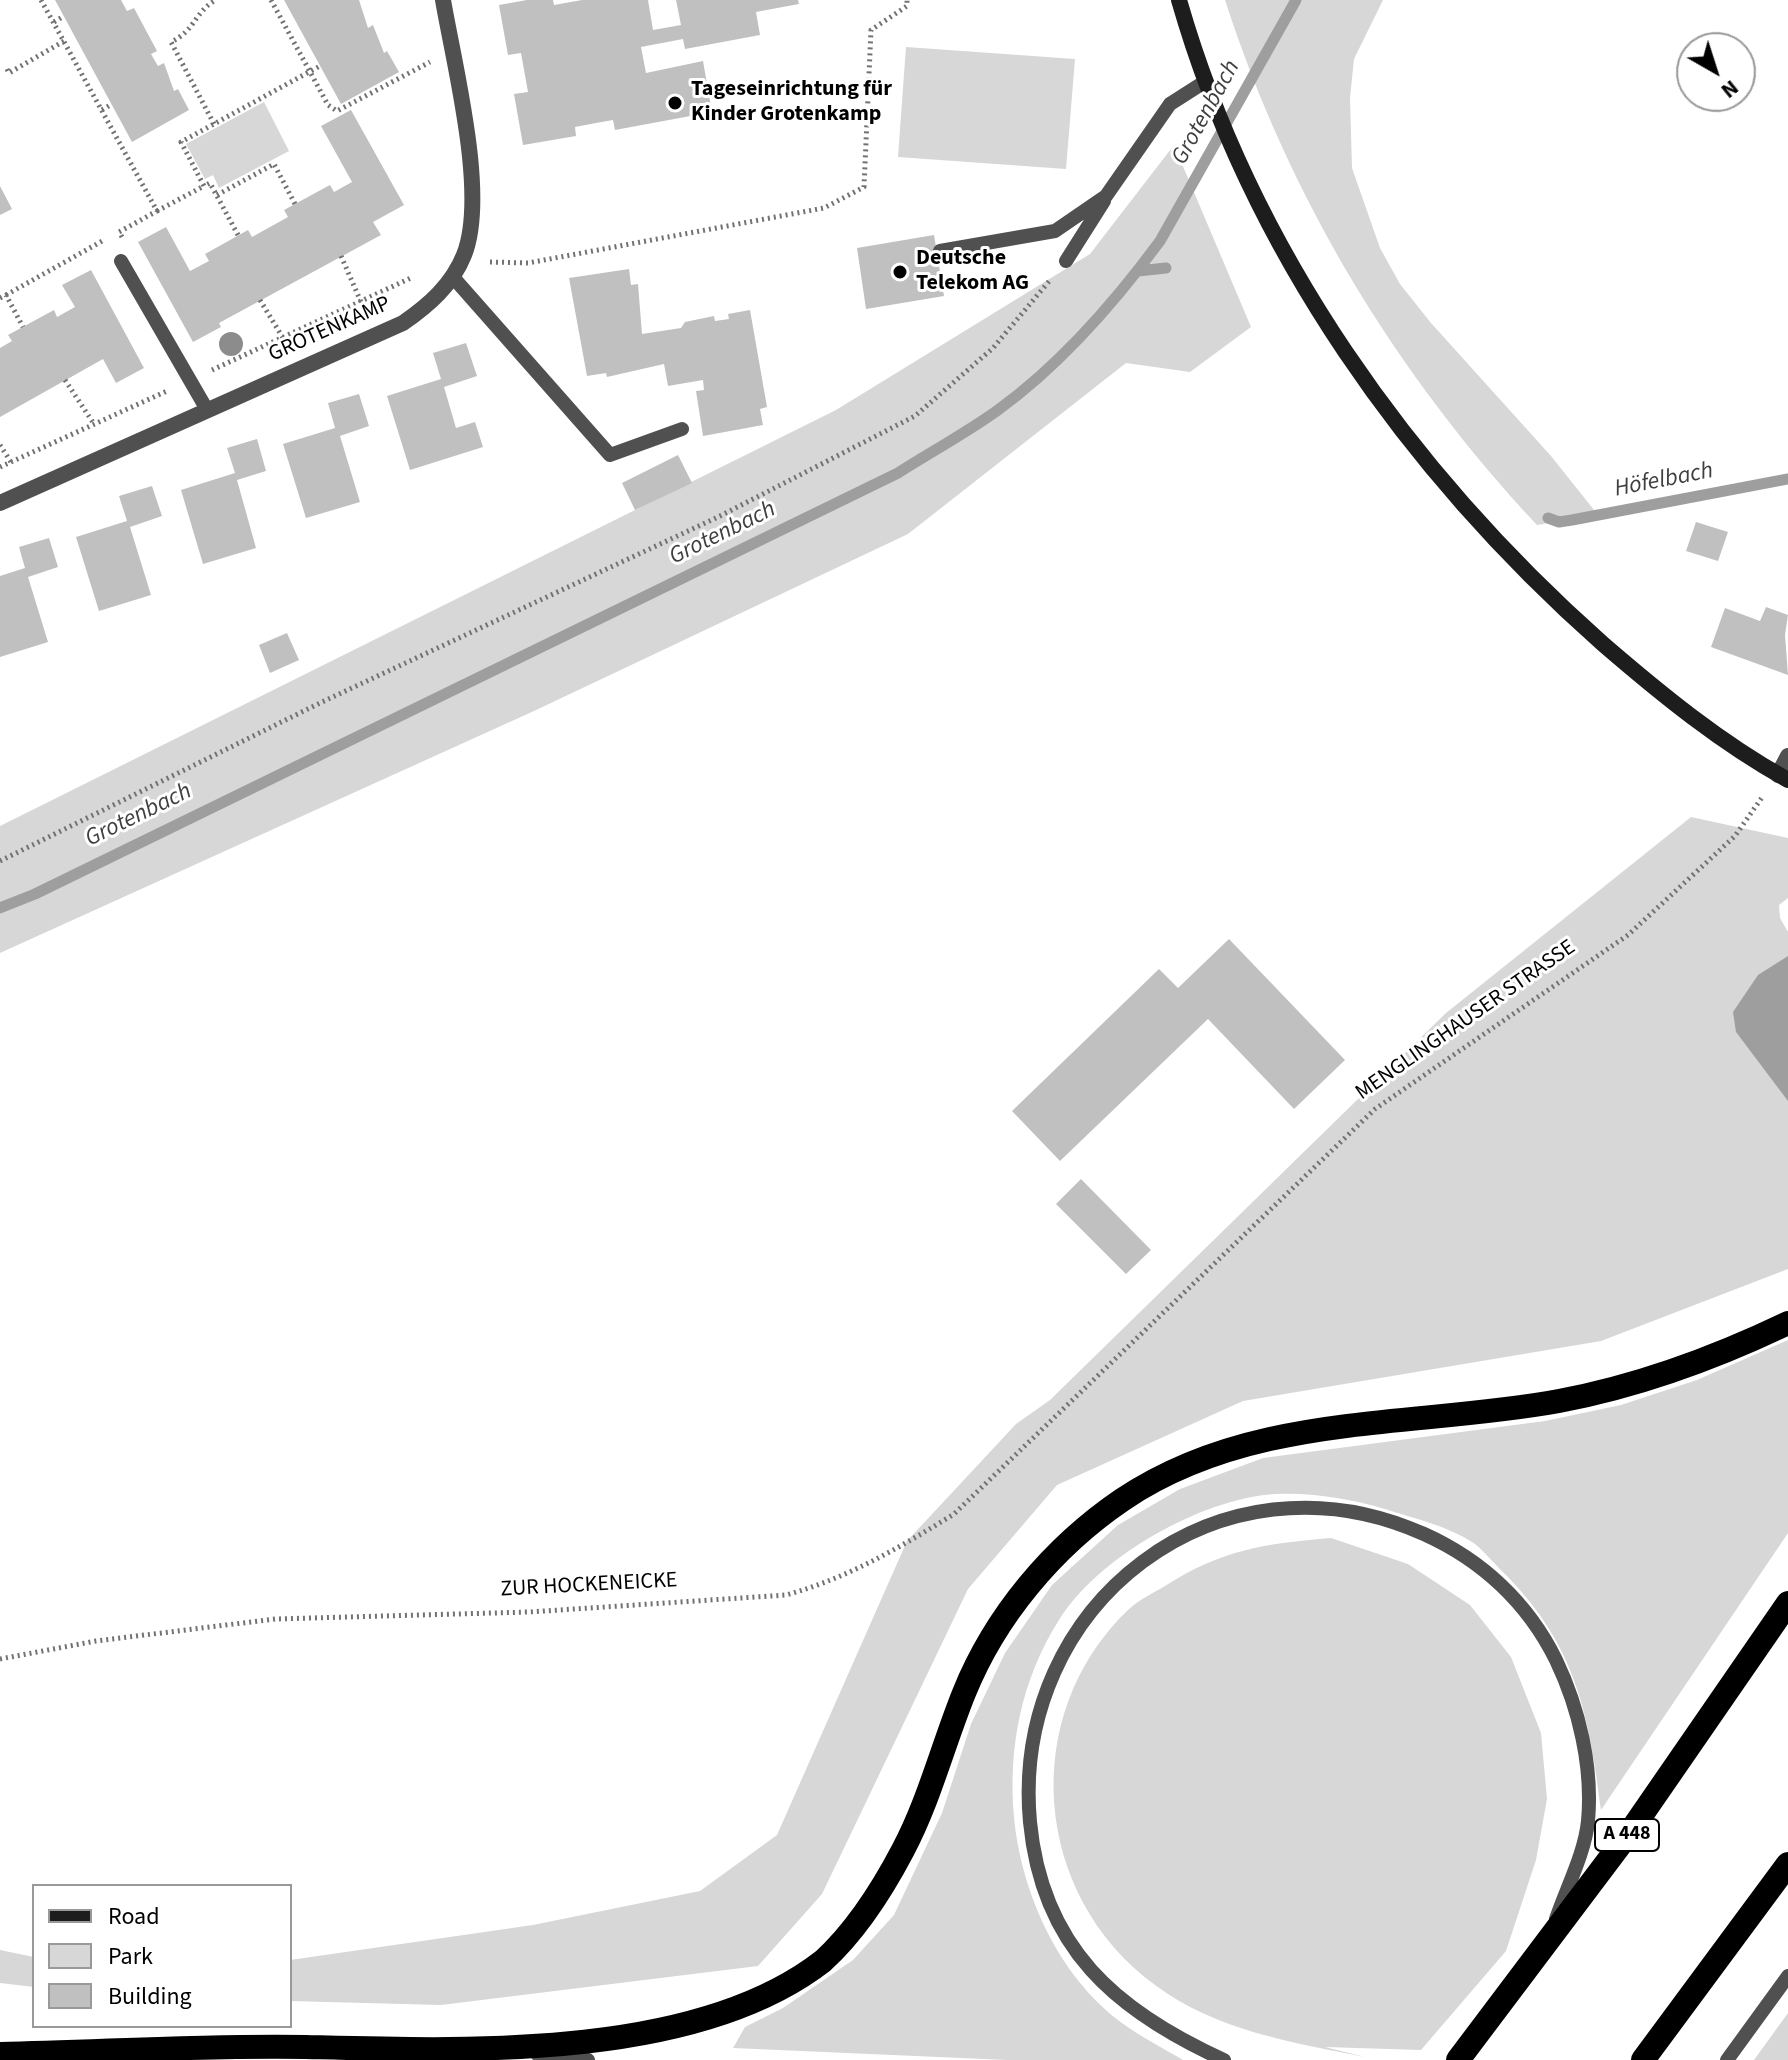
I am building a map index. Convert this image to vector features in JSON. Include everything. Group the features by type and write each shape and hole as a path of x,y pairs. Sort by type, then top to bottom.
{"highway":[{"path":"0,2054 262,2047 502,2049 621,2042 678,2033 741,2012 782,1991 823,1961 884,1886 909,1839 966,1688 992,1637 1029,1585 1069,1541 1123,1500 1169,1473 1216,1454 1274,1438 1346,1424 1561,1401 1642,1381 1708,1359 1788,1323"},
{"name":"A 448","path":"1458,2060 1547,1945 1788,1603"},
{"path":"1643,2060 1788,1864"}],"street":[{"name":"GROTENKAMP","path":"0,503 206,408 403,323 439,294 462,259 473,206 443,0"},
{"path":"1179,0 1213,98 1291,264 1357,369 1434,473 1533,582 1639,675 1706,727 1783,778 1788,756"}],"lane":[{"path":"1066,261 1106,196 1170,104 1206,81"},
{"path":"940,251 1055,231 1106,196"},
{"path":"121,261 188,382 206,408"},
{"path":"452,276 610,455 682,429"},
{"path":"1224,2060 1139,2016 1081,1960 1050,1903 1031,1834 1028,1791 1031,1742 1041,1701 1055,1666 1073,1637 1101,1597 1125,1575 1181,1538 1213,1524 1276,1509 1309,1508 1379,1517 1448,1545 1478,1565 1515,1599 1544,1637 1569,1687 1589,1781 1588,1824 1547,1945"},
{"path":"1727,2060 1788,1976"},
{"path":"502,2049 588,2060"}],"path":[{"path":"41,0 157,211"},
{"path":"214,124 171,42 188,34 205,6 216,0"},
{"path":"271,0 328,105 337,111 452,50"},
{"path":"0,467 393,289 431,263 462,259 528,263 824,208 864,187 871,30 907,6 907,0"},
{"path":"54,22 64,16"},
{"path":"7,69 9,73 64,41"},
{"path":"204,186 181,142 320,66"},
{"path":"102,110 112,104"},
{"path":"217,195 274,164 295,204"},
{"path":"23,327 3,297 210,183 238,235"},
{"path":"341,256 361,303"},
{"path":"0,861 322,702 718,517 915,416 993,348 1066,261"},
{"path":"260,300 283,338"},
{"path":"65,380 94,424"},
{"path":"0,445 11,462"},
{"name":"MENGLINGHAUSER STRASSE","path":"1107,1369 1375,1109 1628,935 1735,836 1783,778"},
{"name":"ZUR HOCKENEICKE","path":"0,1659 96,1641 275,1619 529,1612 786,1595 820,1586 883,1559 954,1514 1107,1369"}],"green space":[{"path":"1225,0 1383,0 1354,59 1350,98 1352,168 1380,248 1400,284 1431,323 1551,456 1598,515 1537,525 1438,407 1393,345 1352,280 1281,144"},
{"path":"906,47 1075,59 1066,169 898,157"},
{"path":"264,102 289,151 219,188 213,175 205,179 186,144"},
{"path":"1174,145 1251,327 1190,372 1126,363 908,534 534,711 0,953 0,826 836,410 1090,254"},
{"path":"1691,817 1788,838 1788,898 1779,905 1780,918 1788,932 1788,1269 1601,1341 1243,1401 1057,1485 968,1589 822,1894 758,1966 441,2005 292,2001 292,1960 533,1925 700,1891 777,1835 907,1541 1016,1424 1050,1400 1446,1013"},
{"path":"1788,1340 1788,1533 1601,1810 1584,1713 1564,1656 1530,1603 1475,1544 1432,1524 1340,1499 1279,1494 1236,1500 1178,1522 1149,1538 1097,1576 1076,1597 1059,1620 1035,1666 1020,1715 1013,1766 1014,1817 1025,1875 1047,1931 1062,1958 1100,2004 1129,2028 1183,2060 1007,2060 733,2048 745,2027 783,2008 853,1960 894,1915 942,1813 971,1724 1005,1653 1052,1585 1118,1525 1180,1489 1263,1458 1545,1421 1621,1405 1697,1380"},
{"path":"1331,1538 1408,1564 1470,1605 1511,1657 1541,1733 1547,1799 1536,1860 1506,1951 1421,2050 1325,2047 1365,2057 1282,2040 1229,2024 1179,2001 1155,1985 1114,1947 1083,1903 1063,1854 1054,1803 1056,1750 1069,1699 1093,1652 1129,1609 1186,1574 1225,1556 1264,1546"},
{"path":"0,1950 32,1957 32,1987 0,1983"},
{"path":"1788,2013 1788,2060 1754,2060"}],"shaded area":[{"path":"1788,956 1788,1101 1736,1032 1733,1012 1758,975"}],"building":[{"path":"55,0 121,0 127,11 134,8 157,51 151,54 158,66 164,63 174,91 178,89 189,110 132,142"},
{"path":"284,0 359,0 368,28 373,25 384,53 387,51 399,72 341,104"},
{"path":"553,0 554,5 582,0 648,0 653,30 681,25 676,0 798,0 799,4 756,12 760,35 685,49 683,39 641,47 646,73 703,61 712,112 615,130 613,120 575,127 576,136 523,145 514,94 528,92 521,53 508,55 499,5"},
{"path":"351,110 404,205 373,222 381,235 219,323 221,327 193,342 138,242 166,227 190,271 209,261 205,254 248,230 252,237 288,217 284,210 330,185 334,192 352,182 321,126"},
{"path":"0,186 12,209 0,215"},
{"name":"Deutsche Telekom AG","path":"934,235 944,296 866,309 857,248"},
{"path":"629,269 631,285 638,284 642,334 681,328 685,322 714,316 715,321 729,319 728,314 750,310 767,407 760,409 763,425 703,436 696,391 704,390 703,380 668,386 664,364 607,377 606,373 587,376 569,278"},
{"path":"91,270 144,368 116,383 103,359 0,417 0,348 12,341 8,335 54,310 57,317 75,307 62,285"},
{"path":"466,343 477,376 444,387 456,428 475,422 483,447 410,470 387,396 441,379 433,353"},
{"path":"359,394 369,426 340,436 360,502 306,518 283,444 335,428 328,403"},
{"path":"257,439 266,471 237,480 256,548 203,564 181,490 235,473 227,448"},
{"path":"678,455 692,483 635,510 622,483"},
{"path":"152,486 162,516 130,527 151,595 99,611 76,537 127,521 119,496"},
{"path":"1696,522 1728,532 1718,561 1686,551"},
{"path":"49,538 58,567 28,577 48,642 0,657 0,576 25,568 19,547"},
{"path":"1766,607 1788,615 1785,635 1788,675 1711,647 1725,608 1760,621"},
{"path":"287,633 299,660 270,673 259,645"},
{"path":"1229,939 1345,1060 1294,1109 1208,1019 1060,1161 1012,1111 1159,969 1178,988"},
{"path":"1081,1179 1151,1250 1126,1274 1056,1204"}],"waterway":[{"name":"Grotenbach","path":"0,908 35,894 898,473 998,410 1065,353 1160,241 1296,0"},
{"name":"Höfelbach","path":"1138,271 1166,268"},
{"name":"Höfelbach","path":"1548,518 1559,522 1572,520 1788,479"}],"place":[{"name":"Tageseinrichtung für Kinder Grotenkamp","path":"675,103"},
{"name":"Deutsche Telekom AG","path":"900,272"}]}
